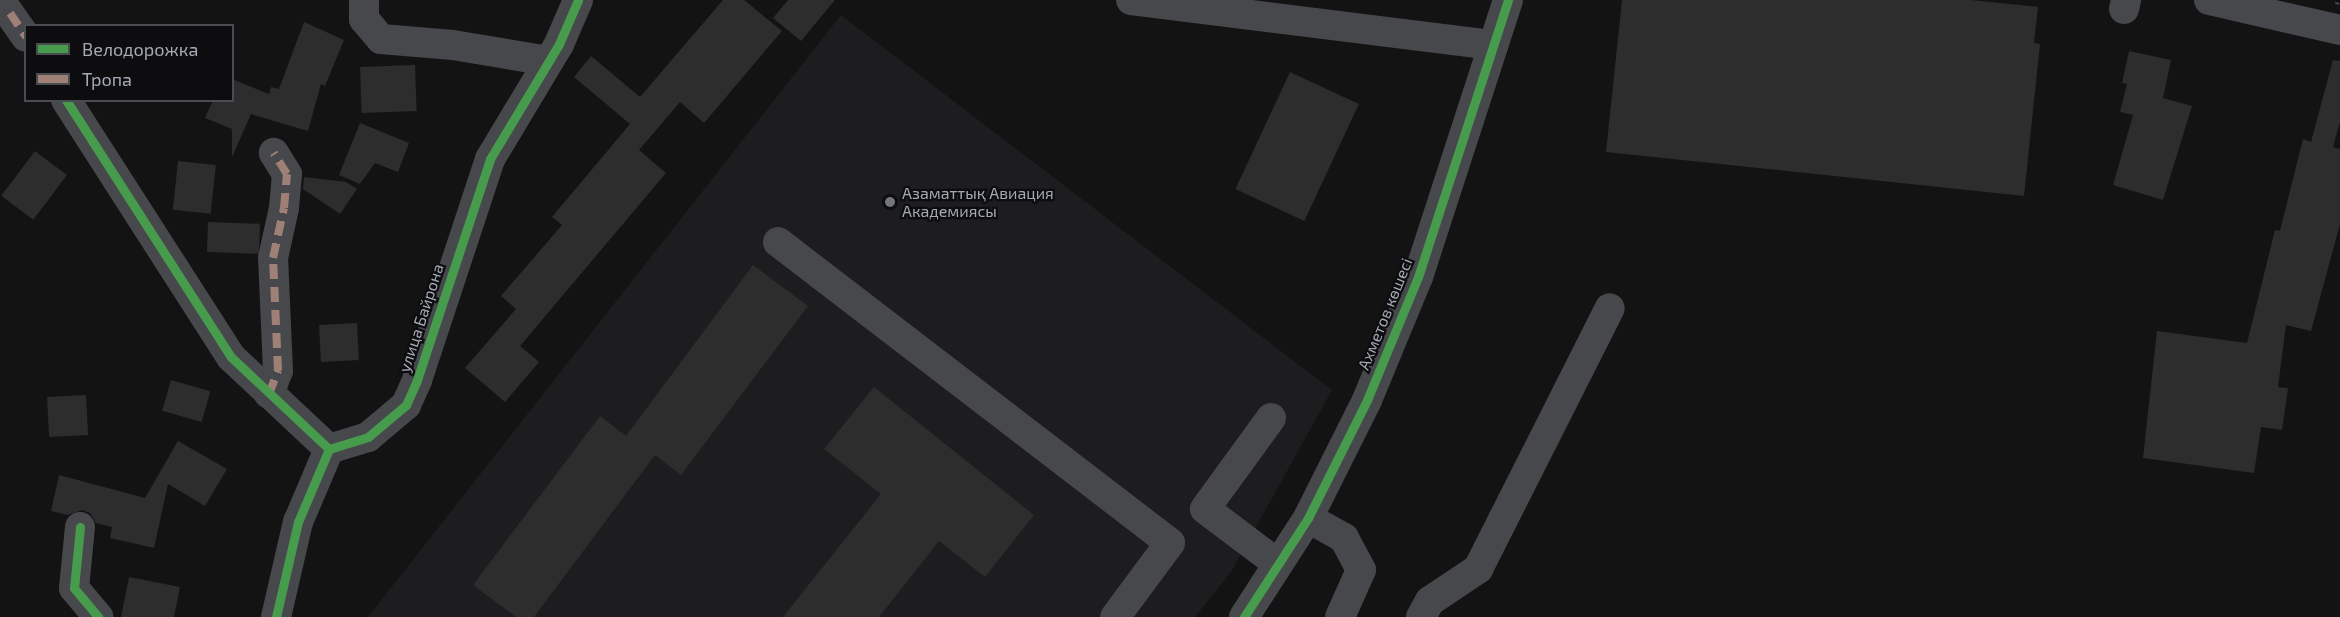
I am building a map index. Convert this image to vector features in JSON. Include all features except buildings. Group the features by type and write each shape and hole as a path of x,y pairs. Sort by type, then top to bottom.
{"street":[{"path":"0,0 24,34"},
{"path":"364,0 364,19 381,39 453,45 549,61"},
{"name":"улица Байрона","path":"329,449 368,436 406,405 417,380 490,159 549,61 578,0"},
{"path":"1131,0 1495,40 1530,0"},
{"name":"Ахметов көшесі","path":"1244,617 1308,518 1367,400 1418,277 1508,0"},
{"path":"2209,0 2340,30"},
{"path":"67,102 231,357 329,449 298,522 279,616"},
{"path":"269,394 278,371 273,258 285,208 287,174 274,153"},
{"path":"778,242 1170,543 1114,617"},
{"path":"1421,617 1430,601 1478,569 1610,308"},
{"path":"1271,418 1205,509 1278,564"},
{"path":"1308,518 1344,538 1361,570 1340,617"},
{"path":"80,527 74,588 98,617"}],"shaded area":[{"name":"Азаматтық Авиация Академиясы","path":"841,15 1332,390 1231,572 1195,617 368,617"}],"railway":[{"path":"2336,0 2340,1"}],"marked path":[{"path":"10,13 24,34"},
{"path":"269,394 278,371 273,258 284,208 287,174 274,153"}],"cycle path":[{"path":"276,617 298,522 329,449 368,437 406,405 417,380 490,159 559,44 578,0"},
{"path":"1244,617 1308,518 1367,400 1418,277 1508,0"},
{"path":"67,102 231,357 329,449"},
{"path":"80,527 74,588 98,617"}],"place":[{"name":"Азаматтық Авиация Академиясы","path":"890,202"}]}
